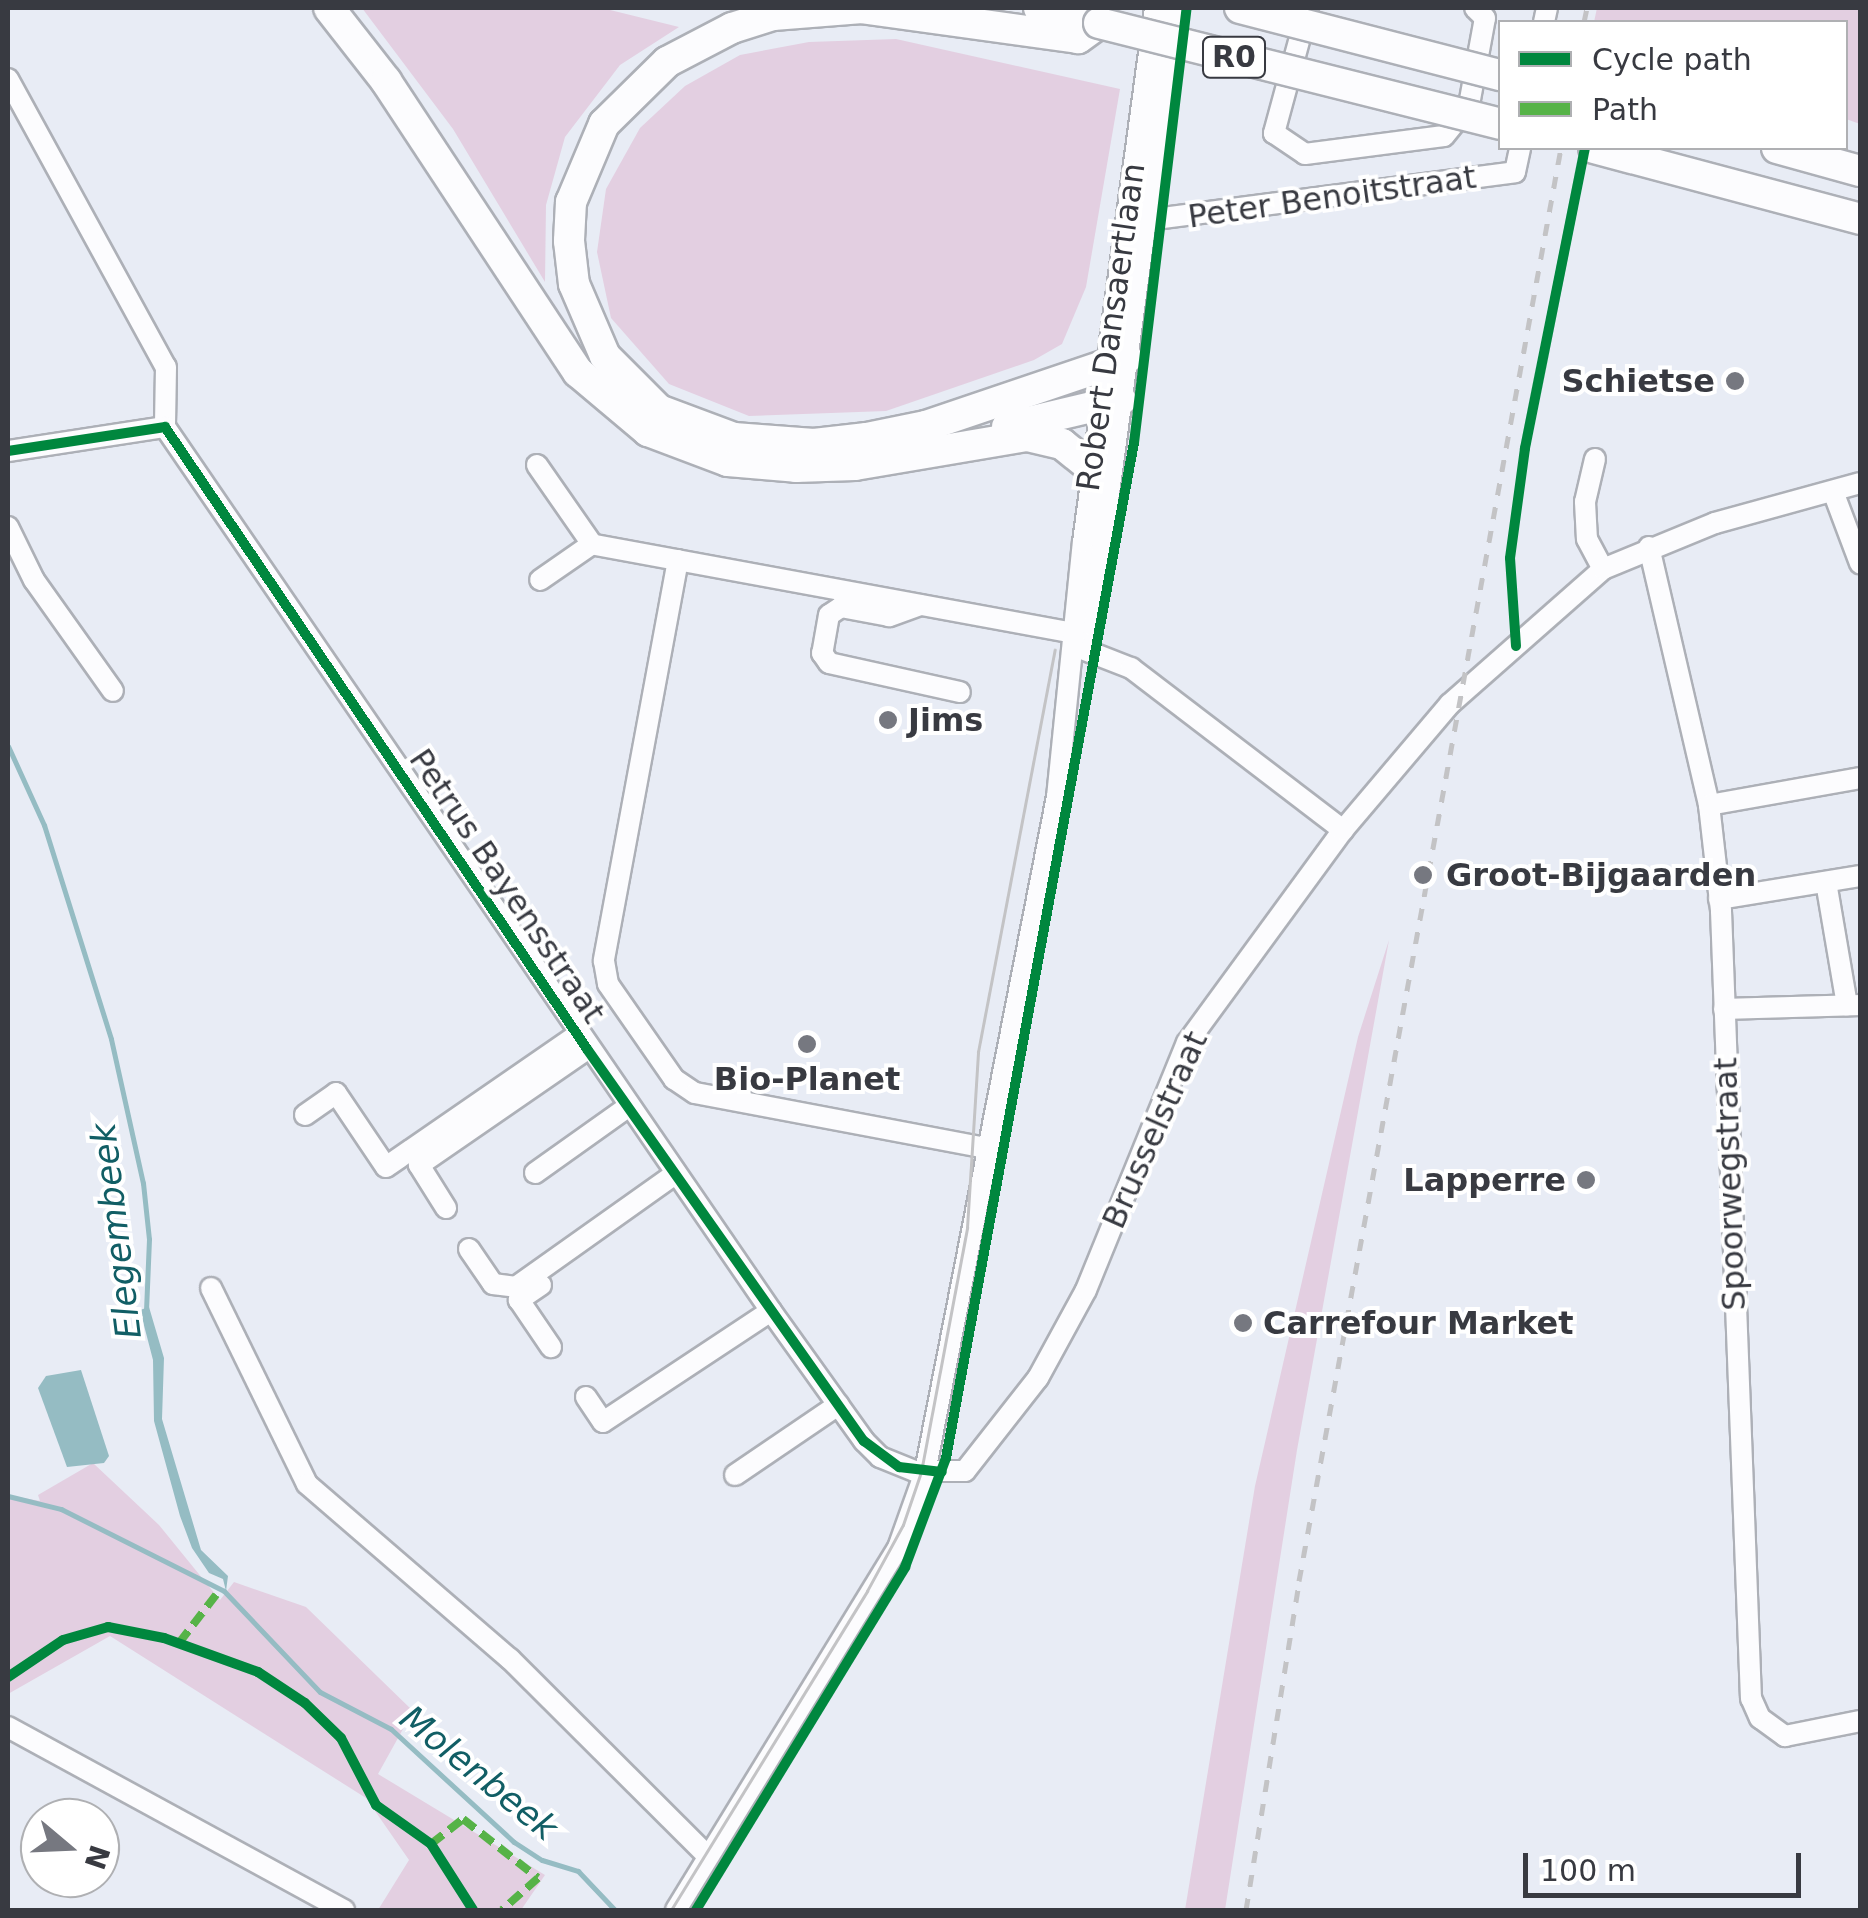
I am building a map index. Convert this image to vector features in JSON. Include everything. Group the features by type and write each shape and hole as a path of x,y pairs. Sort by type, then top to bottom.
{"highway":[{"path":"329,8 386,81 578,372 648,431 728,461 796,467 855,465 977,441 1111,402"},
{"path":"1099,23 1078,38 858,8 773,16 701,42 636,88 604,124 575,189 568,242 574,284 605,356 659,410 695,427 767,443 814,444 926,426 1052,386 1117,359"},
{"name":"R0","path":"1039,8 1498,123"},
{"name":"R0","path":"1240,8 1498,74"},
{"path":"1601,150 1860,219"},
{"path":"1785,150 1860,171"},
{"path":"977,441 1045,440 1062,444 1092,468"}],"street":[{"name":"Robert Dansaertlaan","path":"926,1472 1057,797 1135,223 1155,8"},
{"name":"Robert Dansaertlaan","path":"1135,223 1175,8"},
{"path":"1308,8 1274,134 1305,154 1444,136 1469,105 1485,18 1475,8"},
{"path":"8,80 166,367 166,427 8,451"},
{"name":"Peter Benoitstraat","path":"1135,223 1515,172 1520,150"},
{"name":"Robert Dansaertlaan","path":"1080,638 1092,468 1111,402"},
{"name":"Petrus Bayensstraat","path":"166,427 582,1042 838,1405 880,1457 926,1472"},
{"path":"1595,459 1586,502 1587,539 1603,568"},
{"path":"537,465 591,544 922,604 1080,638 1132,668 1342,830"},
{"name":"Brusselstraat","path":"926,1472 965,1471 1038,1378 1086,1290 1187,1043 1342,830 1450,704 1603,568 1649,547 1860,484"},
{"path":"1834,494 1860,564"},
{"path":"8,527 34,580 113,691"},
{"path":"540,580 591,544"},
{"name":"Spoorwegstraat","path":"1649,547 1709,804 1719,899 1751,1698 1760,1718 1785,1736 1860,1721"},
{"path":"678,560 604,961 608,984 674,1079 695,1093 987,1148"},
{"path":"922,604 889,616 841,607 828,615 822,653 830,663 960,692"},
{"path":"1709,804 1860,778"},
{"path":"1719,899 1860,876"},
{"path":"1724,1009 1854,1005 1826,882"},
{"path":"305,1115 336,1093 386,1166 582,1042"},
{"path":"446,1208 419,1165 582,1042"},
{"path":"535,1174 628,1107"},
{"path":"468,1248 493,1284 516,1287 678,1180"},
{"path":"551,1347 519,1300 678,1180"},
{"path":"211,1288 307,1484 510,1660 708,1856"},
{"path":"586,1397 603,1422 771,1312"},
{"path":"735,1475 838,1405"},
{"path":"676,1910 898,1548 926,1472"},
{"path":"8,1728 344,1910"}],"shaded area":[{"path":"362,8 602,8 679,27 620,65 565,137 546,205 545,282 453,129"},
{"path":"1597,8 1860,8 1860,124 1848,120 1848,20 1594,20"},
{"path":"896,39 1120,89 1086,287 1062,344 1034,360 886,411 749,416 669,384 611,318 597,252 606,189 640,128 685,86 740,55 809,42"},
{"path":"1389,940 1297,1450 1225,1910 1185,1910 1255,1486 1358,1037"},
{"path":"93,1463 159,1525 220,1600 234,1582 306,1607 413,1711 378,1774 545,1875 521,1910 378,1910 409,1860 366,1798 110,1636 8,1694 8,1495 40,1501 38,1495"}],"water":[{"path":"149,1307 164,1358 162,1419 201,1550 228,1576 226,1591 223,1579 209,1573 192,1548 154,1421 153,1360 140,1310"},
{"path":"81,1370 109,1456 104,1463 67,1467 38,1388 46,1376"}],"waterway":[{"name":"Elegembeek","path":"8,746 44,825 111,1039 143,1183 149,1239 146,1311"},
{"name":"Molenbeek","path":"8,1496 61,1509 224,1591 320,1692 391,1729 514,1842 542,1860 578,1871 615,1910"}],"tram line":[{"path":"671,1910 867,1591 903,1525 921,1472 967,1228 978,1052 1055,650"}],"railway":[{"path":"1584,20 1587,8"},
{"path":"1246,1910 1299,1581 1561,150"}],"marked path":[{"path":"179,1643 216,1595"},
{"path":"431,1844 463,1819 538,1878 502,1910"}],"cycle path":[{"path":"696,1910 905,1567 946,1458 1134,443 1187,8"},
{"path":"1516,646 1510,558 1525,448 1585,150"},
{"path":"8,451 165,427 587,1049 864,1441 899,1467 942,1472"},
{"path":"8,1677 63,1640 108,1627 164,1638 258,1672 305,1703 341,1738 376,1805 431,1844 473,1910"}],"place":[{"name":"Schietse","path":"1735,381"},
{"name":"Jims","path":"888,720"},
{"name":"Groot-Bijgaarden","path":"1423,875"},
{"name":"Bio-Planet","path":"807,1044"},
{"name":"Lapperre","path":"1586,1180"},
{"name":"Carrefour Market","path":"1243,1323"}]}
